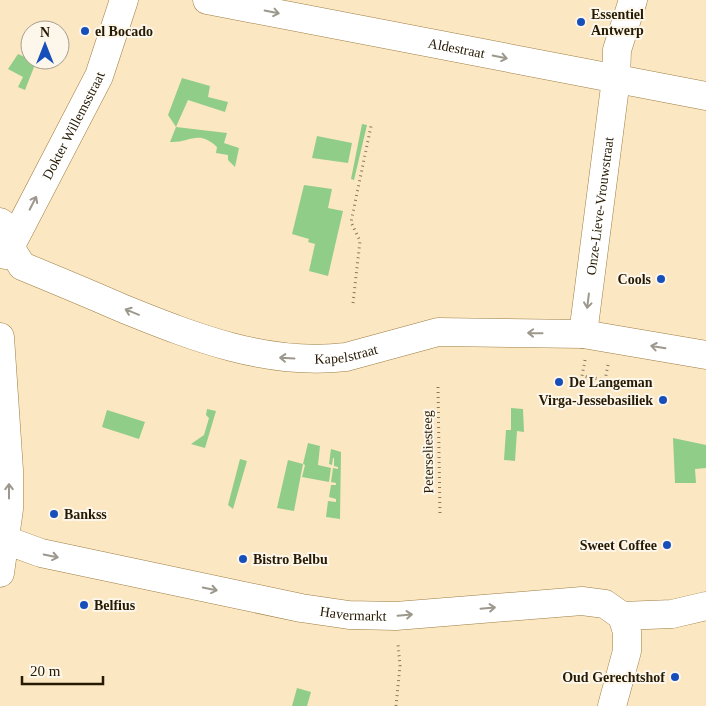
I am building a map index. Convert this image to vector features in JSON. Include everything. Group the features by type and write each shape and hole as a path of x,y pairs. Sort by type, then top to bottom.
{"street":[{"name":"Dokter Willemsstraat","path":"5,257 99,76 124,0"},
{"name":"Aldestraat","path":"207,0 706,96"},
{"name":"Onze-Lieve-Vrouwstraat","path":"583,334 616,79 618,50 633,0"},
{"name":"Kapelstraat","path":"0,222 4,225 5,257 22,266 171,328 243,351 284,358 346,357 438,332 583,334 706,355"},
{"path":"0,337 9,470 9,509 3,539 0,574"},
{"name":"Havermarkt","path":"3,539 41,553 301,608 349,615 396,616 582,601 605,604 622,616"},
{"path":"612,706 627,651 627,632 622,616 672,614 706,606"}],"path":[{"path":"353,303 360,241 351,222 371,126"},
{"path":"582,372 582,376 616,382"},
{"path":"605,380 607,372"},
{"name":"Peterseliesteeg","path":"438,387 440,517"},
{"path":"396,616 400,666 396,706"}],"green space":[{"path":"18,54 20,55 20,70 33,70 25,90 18,87 23,77 8,69"},
{"path":"182,78 210,86 208,97 228,102 225,112 188,100 176,127 168,115"},
{"path":"362,124 367,125 354,180 351,179"},
{"path":"176,127 227,133 224,143 239,148 235,167 228,160 228,155 216,153 217,147 204,139 194,138 170,142"},
{"path":"317,136 352,143 348,163 312,158"},
{"path":"304,185 332,189 328,208 343,211 328,276 309,271 315,244 308,242 309,239 292,234"},
{"path":"511,408 523,409 524,432 517,431 515,461 504,460 506,430 511,430"},
{"path":"207,409 216,411 205,448 191,444 204,435 209,418 206,415"},
{"path":"107,410 145,422 139,439 102,427"},
{"path":"673,438 706,445 706,468 695,469 696,483 675,483"},
{"path":"308,443 320,446 318,465 331,468 329,482 302,477 305,465 303,464"},
{"path":"331,449 341,452 340,519 326,517 328,501 336,502 336,499 329,497 331,485 336,485 336,483 331,482 333,468 338,469 338,467 334,466 334,458 332,465 329,464"},
{"path":"240,459 247,461 233,509 228,505"},
{"path":"288,460 303,464 294,511 277,508"},
{"path":"297,688 311,692 307,706 292,706"}],"place":[{"name":"Essentiel Antwerp","path":"581,22"},
{"name":"el Bocado","path":"85,31"},
{"name":"Cools","path":"661,279"},
{"name":"De Langeman","path":"559,382"},
{"name":"Virga-Jessebasiliek","path":"663,400"},
{"name":"Bankss","path":"54,514"},
{"name":"Sweet Coffee","path":"667,545"},
{"name":"Bistro Belbu","path":"243,559"},
{"name":"Belfius","path":"84,605"},
{"name":"Oud Gerechtshof","path":"675,677"}]}
